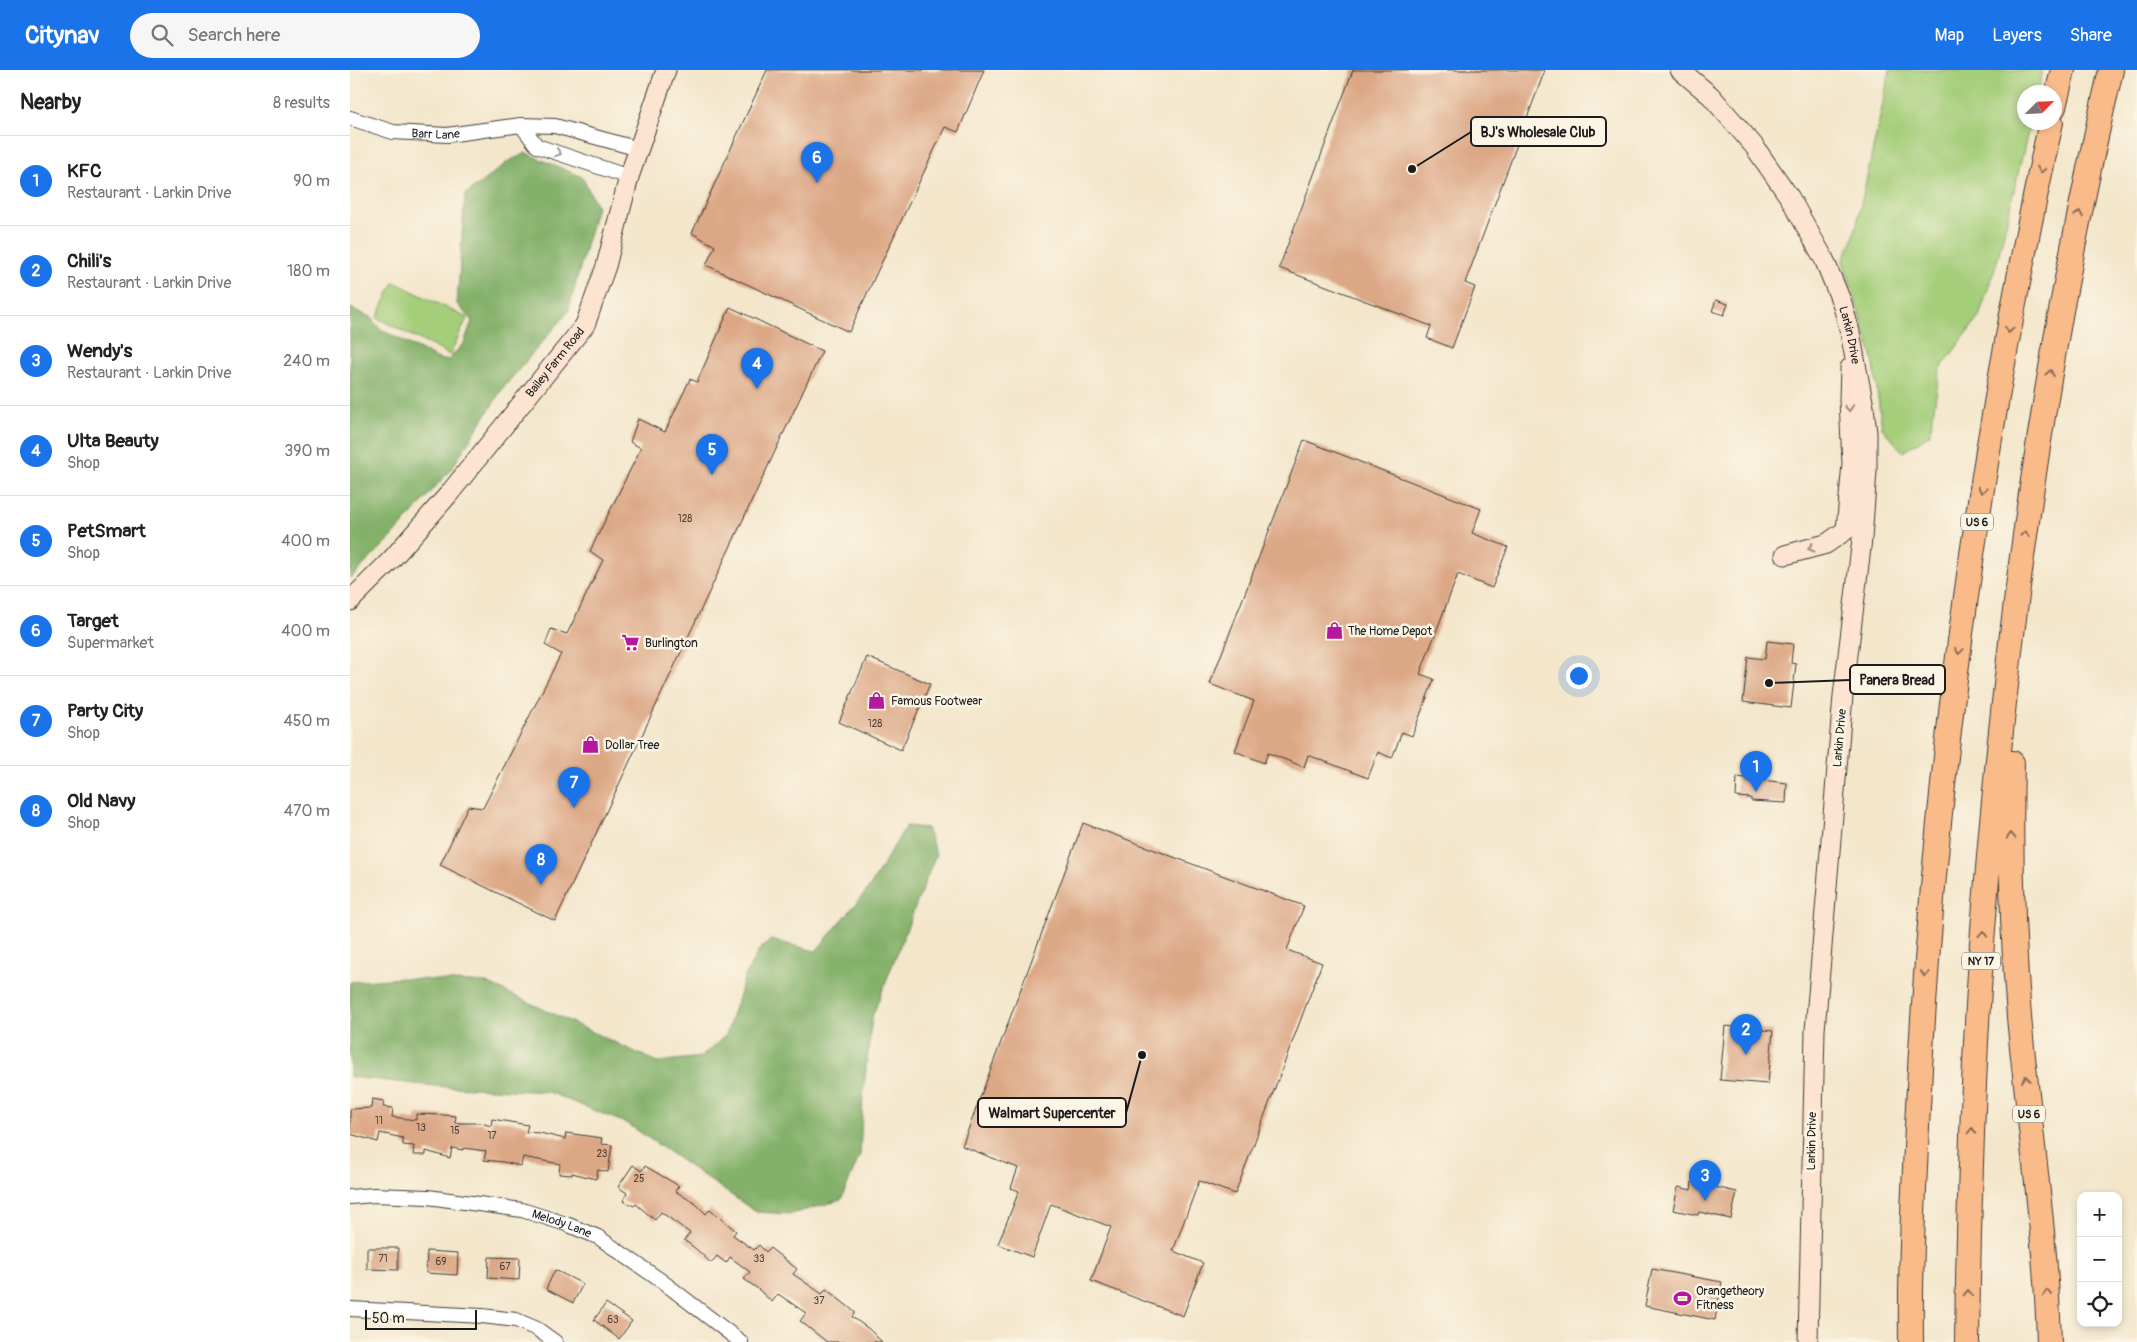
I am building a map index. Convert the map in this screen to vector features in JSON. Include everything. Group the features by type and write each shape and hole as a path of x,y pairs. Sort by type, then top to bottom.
{"highway":[{"path":"2059,85 2063,70"},
{"name":"US 6","path":"2049,1342 2044,1257 2019,1016 2013,921 2011,811 2018,582 2062,302 2083,195 2111,70"},
{"name":"US 6","path":"1897,1342 1898,1302 1915,1170 1925,981 1953,695 1991,432 2031,216 2049,130"},
{"name":"NY 17","path":"1967,1342 1974,1070 1983,932 1995,789 2018,582"},
{"path":"1911,1342 1915,1170"}],"street":[{"name":"Bailey Farm Road","path":"350,601 391,560 448,495 585,325 606,266 629,177 666,70"},
{"name":"Larkin Drive","path":"1680,70 1711,96 1748,138 1790,198 1824,259 1842,302 1856,362 1867,433 1867,471 1862,540 1843,696 1815,1030 1808,1342"},
{"name":"Barr Lane","path":"350,118 393,132 447,135 521,125 555,126 639,149"},
{"path":"521,125 537,146 629,177"},
{"path":"1785,555 1826,544 1846,530 1852,464 1848,369 1856,362"},
{"name":"Melody Lane","path":"350,1197 374,1194 428,1197 522,1210 566,1224 598,1237 663,1282 741,1342"},
{"path":"350,1309 482,1316 516,1320 537,1329 555,1342"}],"green space":[{"path":"1890,70 2043,70 2040,85 2017,85 2017,130 2028,130 1998,258 1979,317 1940,369 1930,434 1903,452 1882,428 1873,359 1843,260 1854,237"},
{"path":"526,153 582,177 597,206 568,312 503,388 452,468 391,538 350,579 350,308 370,317 380,329 432,356 441,360 448,360 464,343 472,321 457,304 465,195 509,161"},
{"path":"394,282 467,318 450,355 377,318"},
{"path":"906,826 927,828 936,854 872,1017 863,1094 860,1155 841,1200 791,1214 756,1212 628,1124 548,1092 434,1086 350,1077 350,982 402,978 487,983 657,1062 701,1057 726,1035 745,976 759,950 771,940 816,951 869,888"}],"building":[{"path":"767,70 984,70 958,132 945,127 849,332 706,265 715,246 692,233"},
{"path":"1353,70 1545,70 1465,283 1475,287 1452,348 1427,338 1431,326 1279,268"},
{"path":"1716,300 1728,304 1724,315 1712,311"},
{"path":"730,307 822,351 555,921 440,865 468,806 483,808 561,654 545,645 551,629 567,634 603,560 590,551 641,448 630,442 638,419 665,432 690,379 697,382"},
{"name":"The Home Depot","path":"1304,440 1481,509 1472,533 1508,547 1492,588 1458,574 1420,674 1434,679 1412,736 1402,732 1392,758 1378,752 1368,778 1308,755 1304,767 1268,753 1264,763 1235,751 1254,701 1210,684"},
{"path":"1767,641 1793,644 1791,663 1796,664 1791,708 1743,702 1748,657 1765,659"},
{"path":"867,657 930,684 901,750 839,722"},
{"path":"1737,777 1787,783 1786,803 1751,801 1751,798 1736,797"},
{"path":"1083,823 1304,906 1287,950 1322,963 1235,1194 1199,1181 1173,1251 1203,1263 1183,1316 1091,1281 1111,1227 1051,1204 1032,1257 998,1244 1019,1191 1011,1188 1018,1168 962,1146"},
{"path":"1725,1026 1773,1031 1768,1084 1720,1080"},
{"path":"372,1099 384,1101 383,1107 393,1108 392,1117 416,1120 416,1114 456,1116 455,1123 481,1123 491,1126 492,1119 528,1125 526,1132 565,1139 566,1133 602,1138 601,1144 612,1145 608,1172 598,1170 596,1179 572,1173 572,1175 559,1174 560,1164 523,1157 521,1166 484,1160 486,1151 463,1148 463,1150 452,1148 450,1158 426,1151 426,1155 413,1155 414,1146 403,1145 403,1138 380,1133 378,1142 350,1134 350,1109 371,1108"},
{"path":"633,1165 641,1171 645,1166 679,1186 675,1191 696,1204 706,1214 710,1209 736,1231 733,1235 754,1250 759,1245 766,1252 770,1248 797,1269 793,1274 822,1294 826,1289 855,1312 852,1317 869,1329 882,1342 827,1342 800,1321 806,1313 778,1294 772,1302 744,1279 750,1272 730,1257 726,1263 717,1256 711,1263 684,1240 690,1233 661,1212 655,1220 636,1204 634,1206 623,1201 627,1193 618,1187"},
{"path":"1692,1182 1737,1192 1731,1219 1699,1212 1698,1215 1673,1210 1678,1187 1691,1190"},
{"path":"367,1248 398,1248 398,1270 367,1269"},
{"path":"427,1251 458,1253 457,1275 426,1273"},
{"path":"489,1257 520,1258 519,1280 488,1278"},
{"path":"1652,1269 1722,1282 1715,1320 1645,1306"},
{"path":"555,1270 583,1284 573,1303 546,1289"},
{"path":"606,1303 632,1321 619,1339 594,1320"}],"place":[{"name":"BJ's Wholesale Club","path":"1412,169"},
{"name":"Target","path":"817,183"},
{"name":"Ulta Beauty","path":"757,389"},
{"name":"PetSmart","path":"712,475"},
{"name":"The Home Depot","path":"1334,631"},
{"name":"Burlington","path":"631,643"},
{"name":"Panera Bread","path":"1769,683"},
{"name":"Famous Footwear","path":"877,701"},
{"name":"Dollar Tree","path":"591,745"},
{"name":"KFC","path":"1756,792"},
{"name":"Party City","path":"574,808"},
{"name":"Old Navy","path":"541,885"},
{"name":"Walmart Supercenter","path":"1142,1055"},
{"name":"Chili's","path":"1746,1055"},
{"name":"Wendy's","path":"1705,1201"},
{"name":"Orangetheory Fitness","path":"1682,1298"}]}
